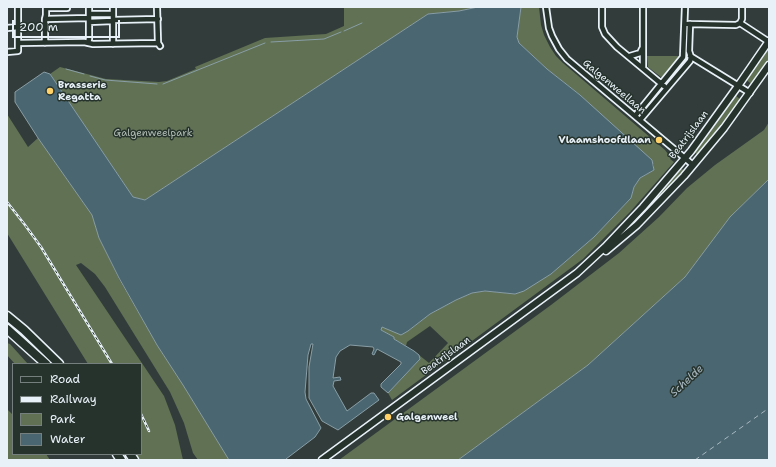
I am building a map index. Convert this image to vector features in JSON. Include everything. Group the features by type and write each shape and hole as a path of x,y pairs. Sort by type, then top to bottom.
{"highway":[{"path":"7,316 58,363"},
{"path":"7,328 45,363"}],"street":[{"path":"7,52 18,51 18,7"},
{"path":"88,43 89,7"},
{"path":"113,7 114,42"},
{"path":"18,44 84,42 93,44 114,42 159,44 158,7"},
{"name":"Galgenweellaan","path":"546,7 549,28 563,54 693,165"},
{"path":"602,7 602,27 605,34 617,47 630,56 667,88"},
{"path":"643,7 643,67"},
{"path":"640,120 690,61 691,57 689,51 685,7"},
{"path":"740,23 742,19 742,7"},
{"path":"45,43 46,15 52,8 66,8"},
{"path":"45,19 88,18 95,14 113,14"},
{"path":"88,18 95,22 125,19 158,19"},
{"path":"687,24 736,25 740,23"},
{"path":"740,23 769,41"},
{"path":"635,116 682,60 687,24"},
{"path":"7,28 18,27"},
{"name":"Beatrijslaan","path":"582,268 623,229 685,158 769,41"},
{"path":"630,56 640,53 643,48"},
{"path":"684,54 750,93"},
{"name":"Beatrijslaan","path":"322,460 592,262 637,225 668,194 719,134 769,65"}],"green space":[{"name":"Galgenweelpark","path":"344,7 478,7 459,11 428,14 145,200 133,197 50,74 60,67 106,79 159,82 167,81 196,69 195,67 265,38 326,34 344,26"},
{"path":"521,7 539,7 544,35 556,56 665,150 671,158 670,159 674,162 630,212 583,259 392,400 388,393 420,359 419,355 429,363 448,343 430,326 407,342 406,346 381,330 382,327 401,334 408,331 430,314 472,293 485,291 515,294 551,274 594,237 631,198 634,187 640,178 654,170 654,165 580,95 547,69 519,43 517,37"},
{"path":"765,49 769,51 769,63 754,86 745,79"},
{"path":"647,56 679,56 664,76 661,77 648,67"},
{"path":"734,94 742,101 699,156 693,151"},
{"path":"7,114 28,147 38,138 92,215 99,238 119,279 157,345 229,460 198,460 193,453 184,423 170,392 105,287 95,274 81,263 76,265 142,363 87,363 7,233"},
{"path":"769,122 769,179 730,217 685,277 588,365 458,460 339,460 551,305 619,253 659,217 687,188 715,165 764,130"},
{"path":"679,167 686,172 676,184 609,248"},
{"path":"7,343 10,344 27,363 14,363 7,355"},
{"path":"142,363 164,396 175,425 183,460 139,460 136,455 142,455"},
{"path":"7,409 12,414 12,455 47,455 50,460 7,460"}],"water":[{"name":"Galgenweel","path":"478,7 521,7 517,37 519,43 547,69 580,95 652,160 654,170 640,178 634,187 631,198 594,237 551,274 524,291 515,294 485,291 472,293 430,314 401,335 382,327 381,330 414,351 419,355 420,359 388,393 381,387 381,384 401,364 401,362 377,349 374,355 372,354 374,349 373,347 350,345 340,351 336,357 333,378 340,377 341,380 334,381 333,386 347,411 371,393 374,393 379,400 338,430 322,421 309,398 309,367 313,344 311,344 308,355 305,392 306,399 321,428 315,437 286,460 229,460 157,345 119,278 99,238 92,215 38,138 15,102 15,92 44,72 50,74 133,197 145,200 428,14 459,11"},
{"name":"Schelde","path":"769,179 769,460 458,460 588,365 685,277 730,217"}],"waterway":[{"path":"344,31 362,23"},
{"path":"271,42 324,39 341,32"},
{"path":"163,84 265,43"},
{"path":"66,69 84,74"},
{"path":"90,76 105,80 157,84"}],"ferry route":[{"path":"695,460 769,408"}],"railway":[{"path":"7,202 41,247 111,363"},
{"path":"142,416 149,431"}],"place":[{"name":"Brasserie Regatta","path":"50,91"},
{"name":"Vlaamshoofdlaan","path":"659,140"},
{"name":"Galgenweel","path":"388,417"}]}
